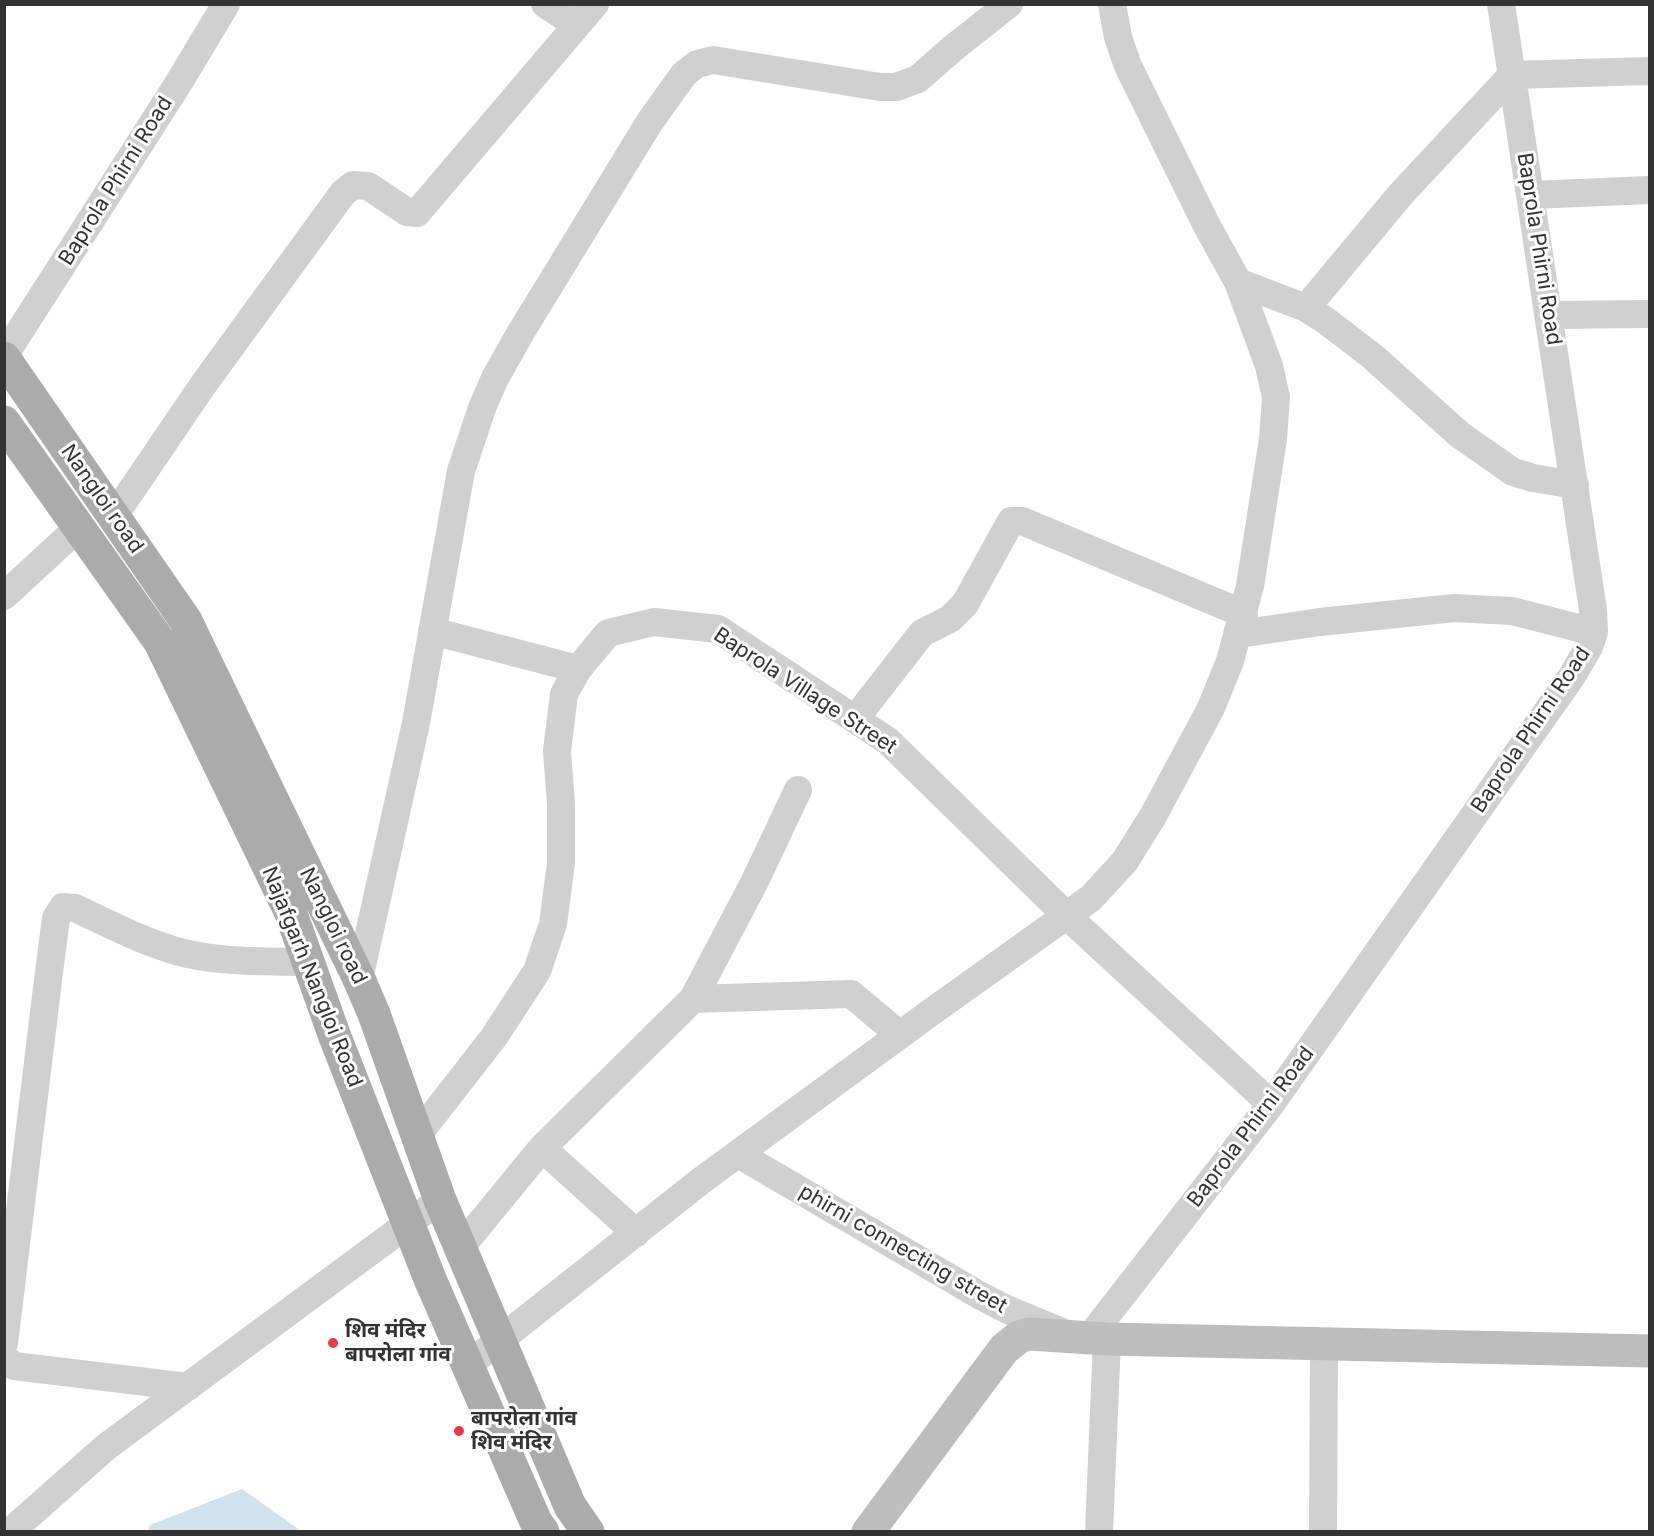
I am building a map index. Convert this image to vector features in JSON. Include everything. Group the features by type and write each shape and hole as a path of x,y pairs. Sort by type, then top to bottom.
{"main road":[{"name":"Nangloi road","path":"4,357 186,621 359,979 440,1200 570,1506 588,1532"},
{"name":"Najafgarh Nangloi Road","path":"4,422 160,642 290,910 335,1037 430,1279 536,1522 543,1532"}],"street":[{"name":"Baprola Phirni Road","path":"4,357 178,84 226,4"},
{"path":"114,516 203,385 343,193 353,185 368,186 406,212 417,213 586,15 545,4"},
{"path":"359,979 416,723 461,471 482,408 521,332 649,123 684,74 697,64 713,60 880,87 896,87 918,78 1010,4"},
{"path":"468,1365 738,1154 1091,898 1125,861 1148,825 1211,708 1230,662 1241,624 1261,524 1274,439 1276,397 1269,366 1238,282 1206,224 1128,66 1118,37 1112,4"},
{"name":"Baprola Phirni Road","path":"1090,1338 1271,1104 1572,676 1594,632 1593,610 1575,484 1502,4"},
{"path":"1306,308 1401,194 1512,75 1650,71"},
{"path":"1531,195 1650,190"},
{"path":"1238,282 1306,308 1325,320 1372,356 1460,435 1513,472 1533,478 1575,484"},
{"path":"1549,315 1650,314"},
{"path":"855,719 922,633 950,619 964,604 1011,521 1022,521 1241,624 1320,622 1454,608 1512,611 1594,632"},
{"path":"4,596 79,527"},
{"name":"Baprola Village Street","path":"417,1136 494,1037 537,971 553,924 561,863 561,804 557,751 564,694 578,669 608,633 654,622 718,628 888,741 1067,916 1271,1104"},
{"path":"432,631 578,669"},
{"path":"460,1248 542,1148 693,999 754,883 798,790"},
{"path":"4,1343 49,969 56,918 63,907 75,908 156,945 177,952 250,961 308,962"},
{"path":"693,999 851,994 900,1035"},
{"path":"542,1148 636,1233"},
{"name":"phirni connecting street","path":"738,1154 979,1295 1006,1309 1090,1338"},
{"path":"10,1532 106,1447 440,1200"},
{"path":"868,1532 1010,1342 1029,1334 1090,1338 1650,1351"},
{"path":"1090,1338 1099,1532"},
{"path":"1323,1532 1324,1344"},
{"path":"4,1358 14,1366 188,1387"}],"water":[{"path":"242,1489 301,1531 148,1531 150,1525"}],"place":[{"name":"शिव मंदिर बापरोला गांव","path":"333,1343"},
{"name":"बापरोला गांव शिव मंदिर","path":"459,1431"}]}
